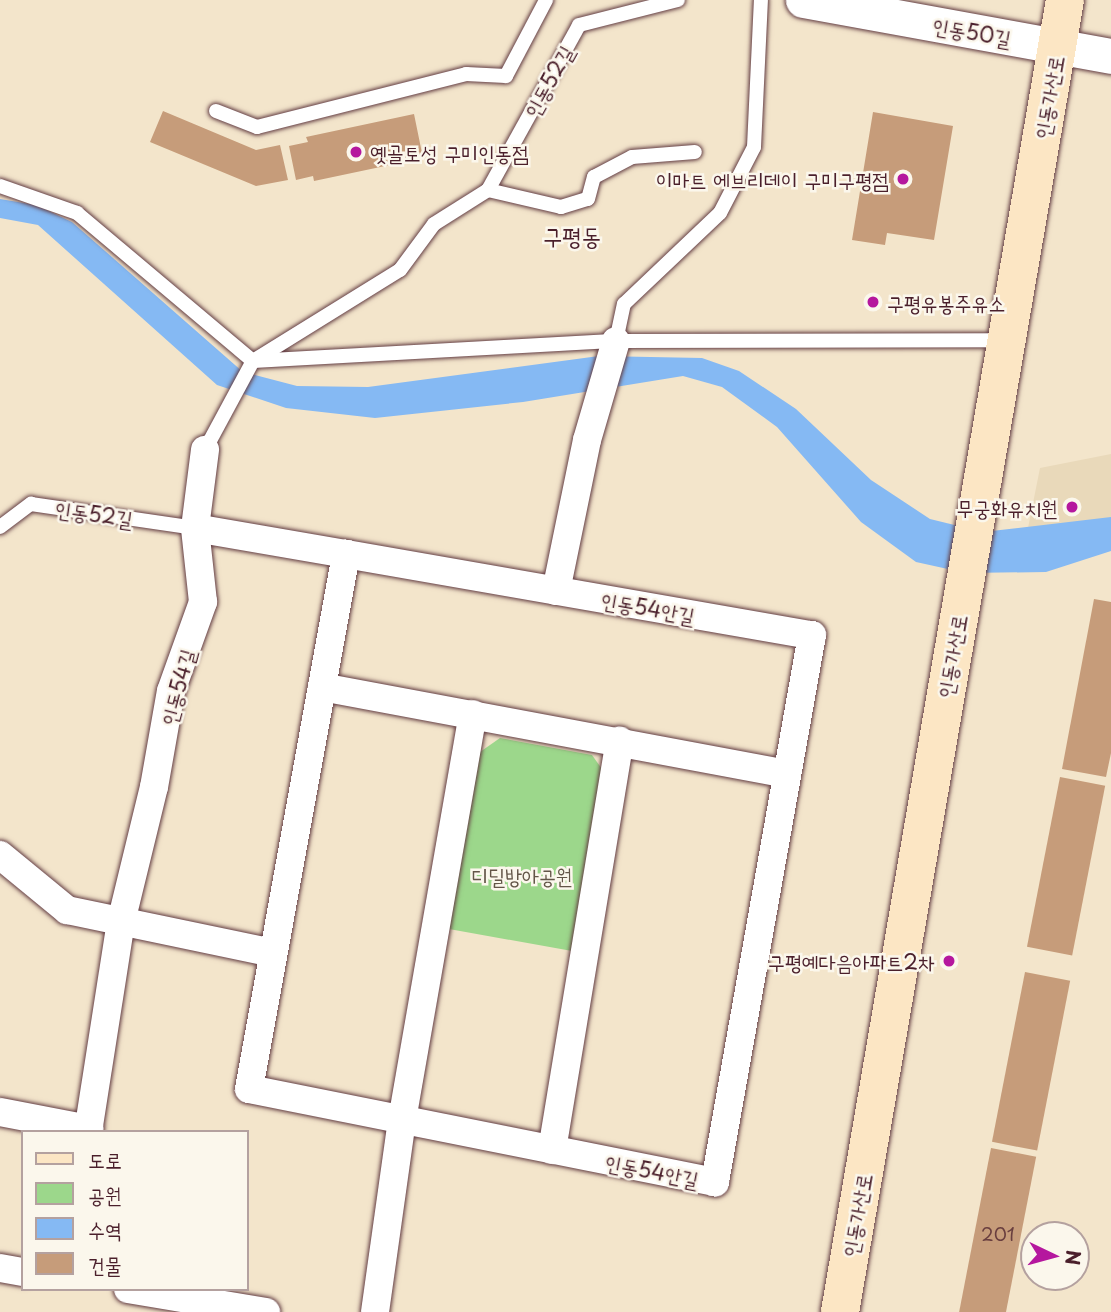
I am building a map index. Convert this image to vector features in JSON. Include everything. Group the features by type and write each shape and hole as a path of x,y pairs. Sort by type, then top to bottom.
{"main road":[{"name":"인동가산로","path":"840,1312 951,648 1065,0"}],"street":[{"name":"인동50길","path":"803,0 869,6 1111,56"},
{"path":"556,591 587,440 616,341"},
{"name":"인동54길","path":"0,1112 88,1130 121,922 154,787 171,691 203,602 195,528 205,450"},
{"name":"인동54안길","path":"195,528 346,554 556,591 812,635 715,1182 248,1090 346,554"},
{"path":"322,687 787,774"},
{"path":"375,1312 402,1120 473,714"},
{"path":"552,1150 620,741"},
{"path":"0,855 67,910 273,953"},
{"path":"0,1268 21,1272"},
{"path":"140,1291 266,1312"}],"lane":[{"path":"216,111 257,127 466,74 506,76 546,0"},
{"name":"인동52길","path":"253,361 400,270 434,224 488,190 579,25 678,0"},
{"path":"616,341 624,304 720,213 754,147 761,0"},
{"path":"488,190 561,207 588,199 594,177 632,157 695,152"},
{"path":"0,186 77,213 253,361 616,341 1006,340"},
{"path":"205,450 253,361"},
{"name":"인동52길","path":"0,527 31,504 195,528"}],"shaded area":[{"name":"무궁화유치원","path":"1111,454 1111,546 1021,563 1040,468"}],"green space":[{"name":"디딜방아공원","path":"500,738 592,755 602,769 572,951 449,929 480,752"}],"water":[{"path":"0,199 36,205 72,222 243,372 297,386 368,387 599,356 702,358 739,371 796,409 871,480 930,519 983,532 1111,517 1111,551 1046,572 966,573 916,562 861,522 777,427 722,387 683,376 523,402 375,418 286,408 217,385 38,225 0,218"}],"building":[{"path":"163,111 256,150 280,145 288,180 256,186 150,142"},
{"name":"이마트 에브리데이 구미구평점","path":"873,112 953,126 934,240 887,233 885,245 852,240"},
{"name":"옛골토성 구미인동점","path":"414,114 423,158 314,181 313,176 296,180 289,146 308,142 306,137"},
{"path":"1094,599 1111,602 1111,753 1106,777 1062,769"},
{"path":"1060,777 1105,786 1072,956 1027,947"},
{"path":"1025,972 1070,981 1037,1151 992,1142"},
{"path":"991,1148 1036,1157 1024,1221 1020,1221 1020,1240 1006,1312 959,1312 959,1312"}],"place":[{"name":"옛골토성 구미인동점","path":"356,152"},
{"name":"이마트 에브리데이 구미구평점","path":"903,179"},
{"name":"구평유봉주유소","path":"873,302"},
{"name":"무궁화유치원","path":"1072,507"},
{"name":"구평예다음아파트2차","path":"949,961"}],"district":[{"name":"구평동","path":"572,236"}]}
